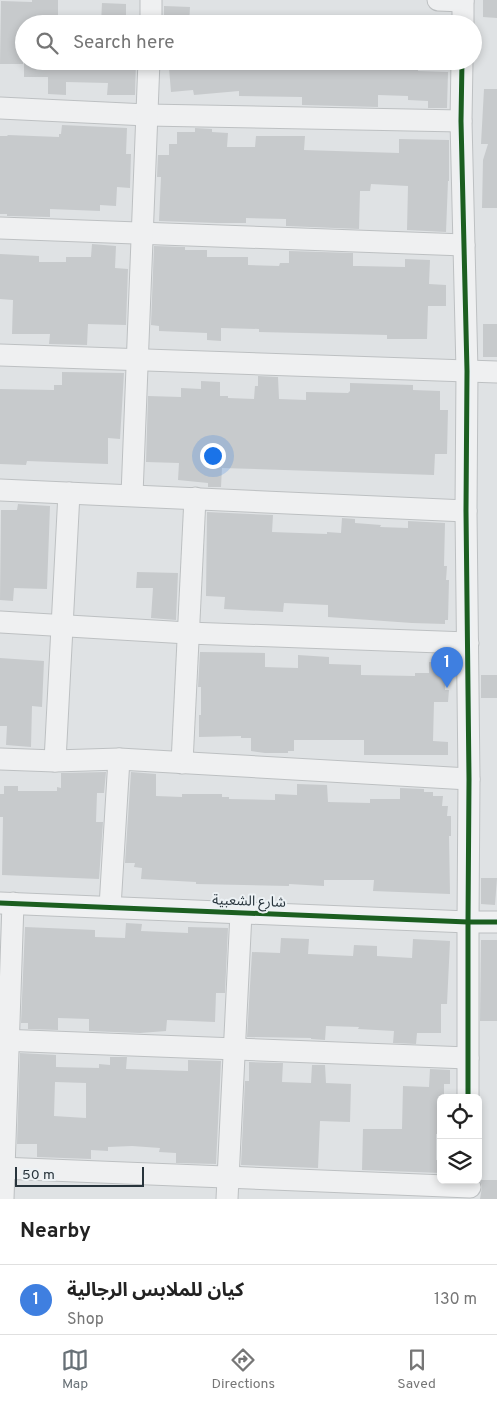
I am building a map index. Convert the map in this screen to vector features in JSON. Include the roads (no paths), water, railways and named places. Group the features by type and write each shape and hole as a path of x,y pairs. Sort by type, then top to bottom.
{"street":[{"path":"151,0 151,15"},
{"path":"438,0 463,0 463,15"},
{"path":"132,495 149,70"},
{"path":"462,70 467,371 468,1094"},
{"path":"0,108 147,114 462,121"},
{"path":"0,228 464,245"},
{"path":"0,355 497,372"},
{"path":"0,490 466,511"},
{"path":"55,761 69,493"},
{"path":"182,762 195,498"},
{"path":"0,622 188,634 468,643"},
{"path":"0,759 55,761 119,759 469,779"},
{"path":"110,907 119,759"},
{"path":"3,1199 7,903"},
{"name":"شارع الشعبية","path":"7,903 497,922"},
{"path":"227,1199 242,913"},
{"path":"4,1040 468,1058"},
{"path":"2,1168 470,1189"}],"place":[{"name":"كيان للملابس الرجالية","path":"447,688"}]}
